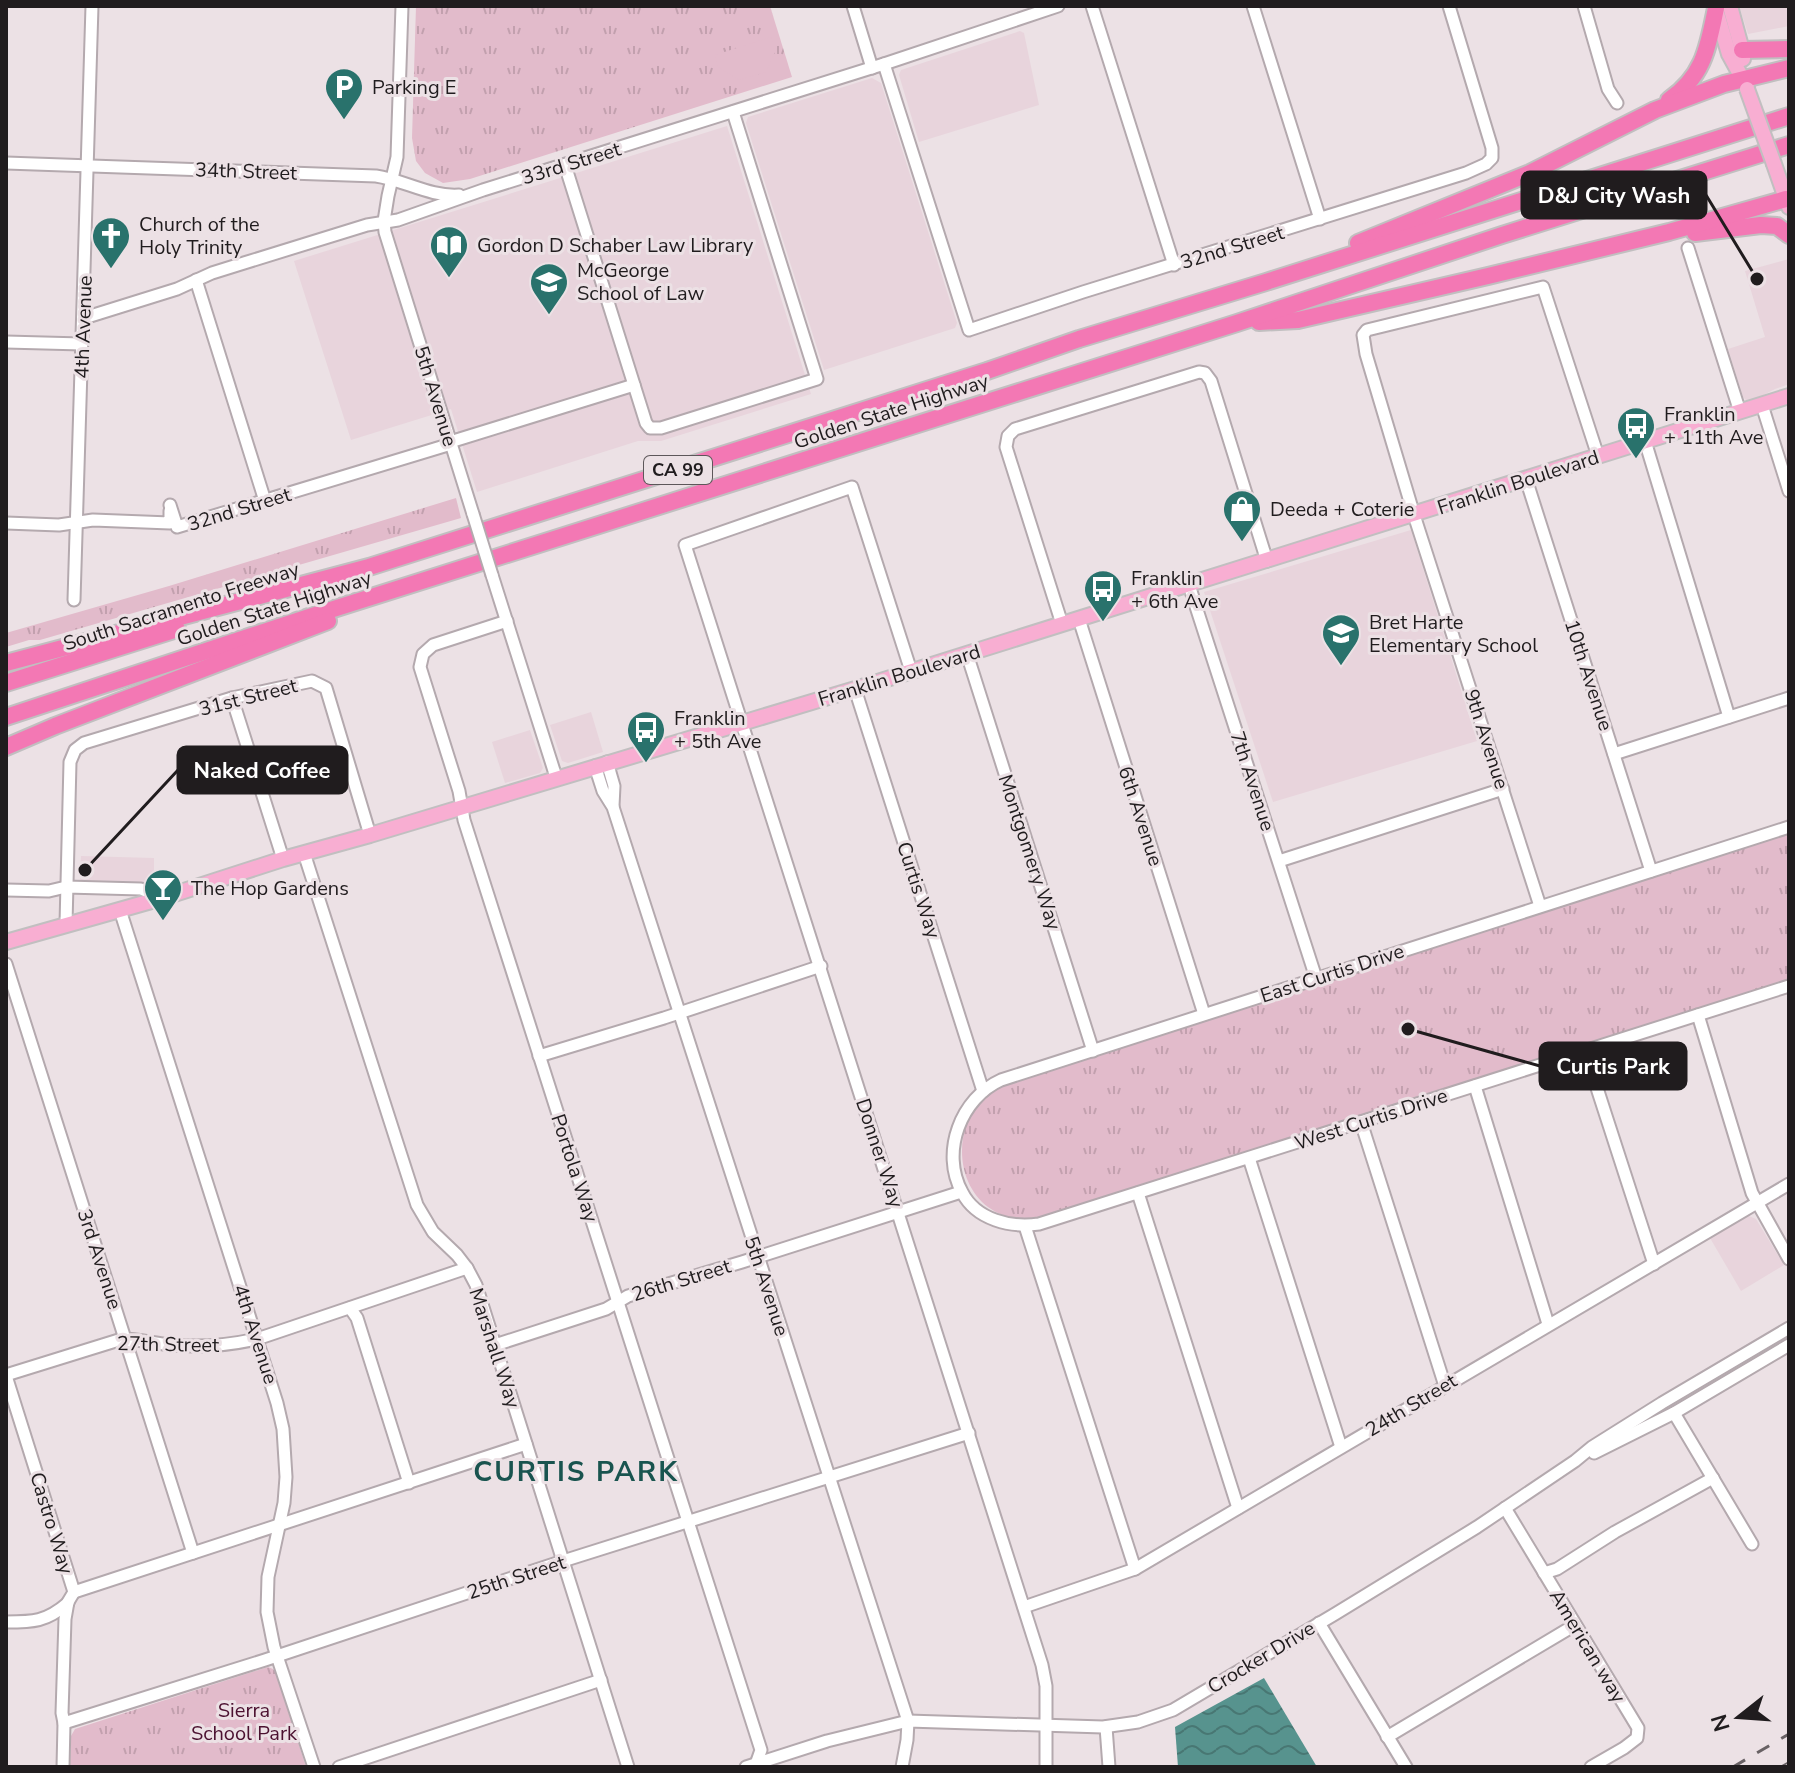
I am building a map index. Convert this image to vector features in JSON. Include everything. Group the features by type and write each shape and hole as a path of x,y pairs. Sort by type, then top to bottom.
{"highway":[{"path":"1655,110 1688,85 1697,72 1709,46 1720,7"},
{"path":"1742,50 1789,49"},
{"path":"1266,282 1448,205 1501,186 1655,110 1724,84 1746,84 1789,68"},
{"name":"Golden State Highway","path":"6,663 369,567 1789,116"},
{"name":"Golden State Highway","path":"6,717 324,612 1789,145"},
{"path":"1237,323 1298,320 1669,232 1786,197"},
{"path":"1669,232 1703,233 1761,225 1777,226 1789,235"},
{"name":"South Sacramento Freeway","path":"6,683 369,567"},
{"path":"6,747 448,573"}],"main road":[{"path":"1720,7 1742,50 1746,84"},
{"path":"1720,7 1729,54 1746,84 1786,197"},
{"name":"Franklin Boulevard","path":"6,942 855,689 1789,396"}],"street":[{"name":"4th Avenue","path":"74,600 92,6"},
{"name":"5th Avenue","path":"402,6 397,157 384,221 385,234 556,777"},
{"path":"853,6 878,66"},
{"name":"33rd Street","path":"84,318 177,289 244,263 384,221 398,220 483,190 878,66 1024,11 1058,6"},
{"path":"1092,6 1174,265"},
{"path":"1253,6 1320,219"},
{"name":"32nd Street","path":"878,66 969,330 1466,173 1486,164 1492,158 1492,148 1449,6"},
{"path":"1584,6 1608,89 1617,103"},
{"path":"565,165 650,428 661,428 817,379 733,112"},
{"name":"34th Street","path":"6,163 376,176 444,195 483,190"},
{"path":"1688,248 1740,412"},
{"path":"196,280 265,501"},
{"name":"9th Avenue","path":"1540,906 1414,515 1363,335 1367,330 1543,287 1598,456"},
{"path":"6,342 82,344"},
{"path":"1062,624 1006,447 1008,436 1015,429 1199,372 1205,373 1211,381 1267,561"},
{"name":"32nd Street","path":"6,523 59,525 93,520 170,523 170,505 177,527 634,385"},
{"path":"1762,405 1789,491"},
{"path":"1645,441 1729,717"},
{"name":"10th Avenue","path":"1526,479 1651,871"},
{"name":"Donner Way","path":"911,671 852,487 685,545 1024,1607 1045,1680 1046,1767"},
{"name":"7th Avenue","path":"1189,585 1316,978"},
{"name":"6th Avenue","path":"1079,619 1204,1014"},
{"name":"Portola Way","path":"507,621 433,645 423,654 420,667 539,1056 761,1750 753,1766"},
{"name":"Montgomery Way","path":"967,654 1093,1051"},
{"name":"31st Street","path":"66,887 70,762 75,750 84,743 232,698 312,681 326,688 370,835"},
{"name":"Curtis Way","path":"855,689 983,1091"},
{"path":"232,698 283,859"},
{"path":"1614,754 1789,698"},
{"name":"5th Avenue","path":"601,764 603,791 613,807 908,1721 902,1767"},
{"path":"1279,861 1503,789"},
{"name":"East Curtis Drive","path":"961,1192 954,1168 957,1133 961,1119 974,1099 991,1084 1789,827"},
{"name":"Marshall Way","path":"304,853 417,1205 433,1232 457,1255 476,1285 628,1767"},
{"path":"6,890 49,891 66,887 141,889 162,898"},
{"path":"66,887 66,924"},
{"name":"4th Avenue","path":"120,910 283,1429 286,1477 280,1525 268,1577 269,1623 314,1767"},
{"name":"3rd Avenue","path":"6,964 193,1553"},
{"path":"539,1056 821,966"},
{"name":"West Curtis Drive","path":"961,1192 990,1218 1002,1223 1025,1226 1046,1223 1789,986"},
{"path":"1698,1015 1752,1193 1789,1259"},
{"path":"1585,1051 1654,1264"},
{"path":"1475,1086 1548,1324"},
{"path":"1361,1122 1445,1386"},
{"path":"1249,1158 1341,1447"},
{"name":"24th Street","path":"1024,1607 1135,1569 1789,1184"},
{"name":"26th Street","path":"495,1345 606,1309 628,1296 961,1192"},
{"path":"1138,1193 1238,1508"},
{"path":"1025,1226 1135,1569"},
{"name":"27th Street","path":"6,1376 112,1341 126,1339 191,1346 257,1339 467,1268"},
{"path":"350,1308 357,1318 409,1483"},
{"name":"Crocker Drive","path":"908,1721 1106,1727 1138,1722 1173,1710 1505,1508 1592,1447 1789,1328"},
{"name":"Crocker Drive","path":"1575,1461 1674,1413 1789,1345"},
{"name":"Castro Way","path":"6,1376 71,1597 65,1619 63,1767"},
{"path":"1674,1413 1752,1544"},
{"name":"25th Street","path":"64,1723 969,1433"},
{"path":"6,1622 37,1621 54,1615 71,1597 193,1553 526,1444"},
{"path":"1544,1573 1557,1569 1615,1532 1713,1478"},
{"name":"American way","path":"1505,1508 1638,1728 1637,1738 1591,1767"},
{"path":"1319,1623 1406,1767"},
{"path":"1387,1737 1575,1625"},
{"path":"339,1767 601,1680"},
{"path":"753,1766 827,1741 908,1721"},
{"path":"1106,1727 1109,1767"}],"shaded area":[{"path":"1739,6 1789,6 1789,26 1748,34"},
{"path":"1020,31 1024,33 1039,105 919,142 899,75 901,70"},
{"path":"872,78 881,83 957,323 955,328 824,370 746,123 748,117"},
{"name":"McGeorge School of Law","path":"727,126 811,394 661,441 638,441 477,492 451,409 351,440 294,261"},
{"path":"1789,259 1789,384 1747,401 1728,349 1765,337 1745,271"},
{"name":"Bret Harte Elementary School","path":"1411,530 1477,741 1273,802 1204,592"},
{"path":"591,712 603,752 568,763 562,761 550,725"},
{"path":"530,730 543,768 540,773 505,783 492,742"},
{"path":"81,856 154,858 154,881 149,884 82,881"},
{"path":"1749,1216 1756,1219 1784,1265 1741,1291 1710,1238"}],"green space":[{"path":"416,6 770,6 792,77 470,179 443,183 425,173 416,161 412,138"},
{"path":"771,37 776,50 766,72 739,80 718,67 715,55"},
{"path":"456,498 461,518 40,640 6,647 6,633"},
{"path":"1789,832 1789,982 1029,1222 1008,1217 988,1207 969,1183 962,1153 967,1123 984,1097 1005,1084"},
{"name":"Sierra School Park","path":"268,1667 276,1673 306,1767 70,1767 71,1736 75,1729"}],"water":[{"path":"1264,1678 1317,1767 1178,1767 1175,1727"}],"tram line":[{"path":"1780,1767 1789,1762"}],"railway":[{"path":"1733,1767 1789,1734"}],"place":[{"name":"Parking E","path":"344,121"},
{"name":"Church of the Holy Trinity","path":"111,270"},
{"name":"Gordon D Schaber Law Library","path":"449,279"},
{"name":"D&J City Wash","path":"1757,279"},
{"name":"McGeorge School of Law","path":"549,316"},
{"name":"Franklin + 11th Ave","path":"1636,460"},
{"name":"Deeda + Coterie","path":"1242,543"},
{"name":"Franklin + 6th Ave","path":"1103,623"},
{"name":"Bret Harte Elementary School","path":"1341,667"},
{"name":"Franklin + 5th Ave","path":"646,764"},
{"name":"Naked Coffee","path":"85,870"},
{"name":"The Hop Gardens","path":"163,922"},
{"name":"Curtis Park","path":"1408,1029"}],"district":[{"name":"CURTIS PARK","path":"576,1471"}]}
